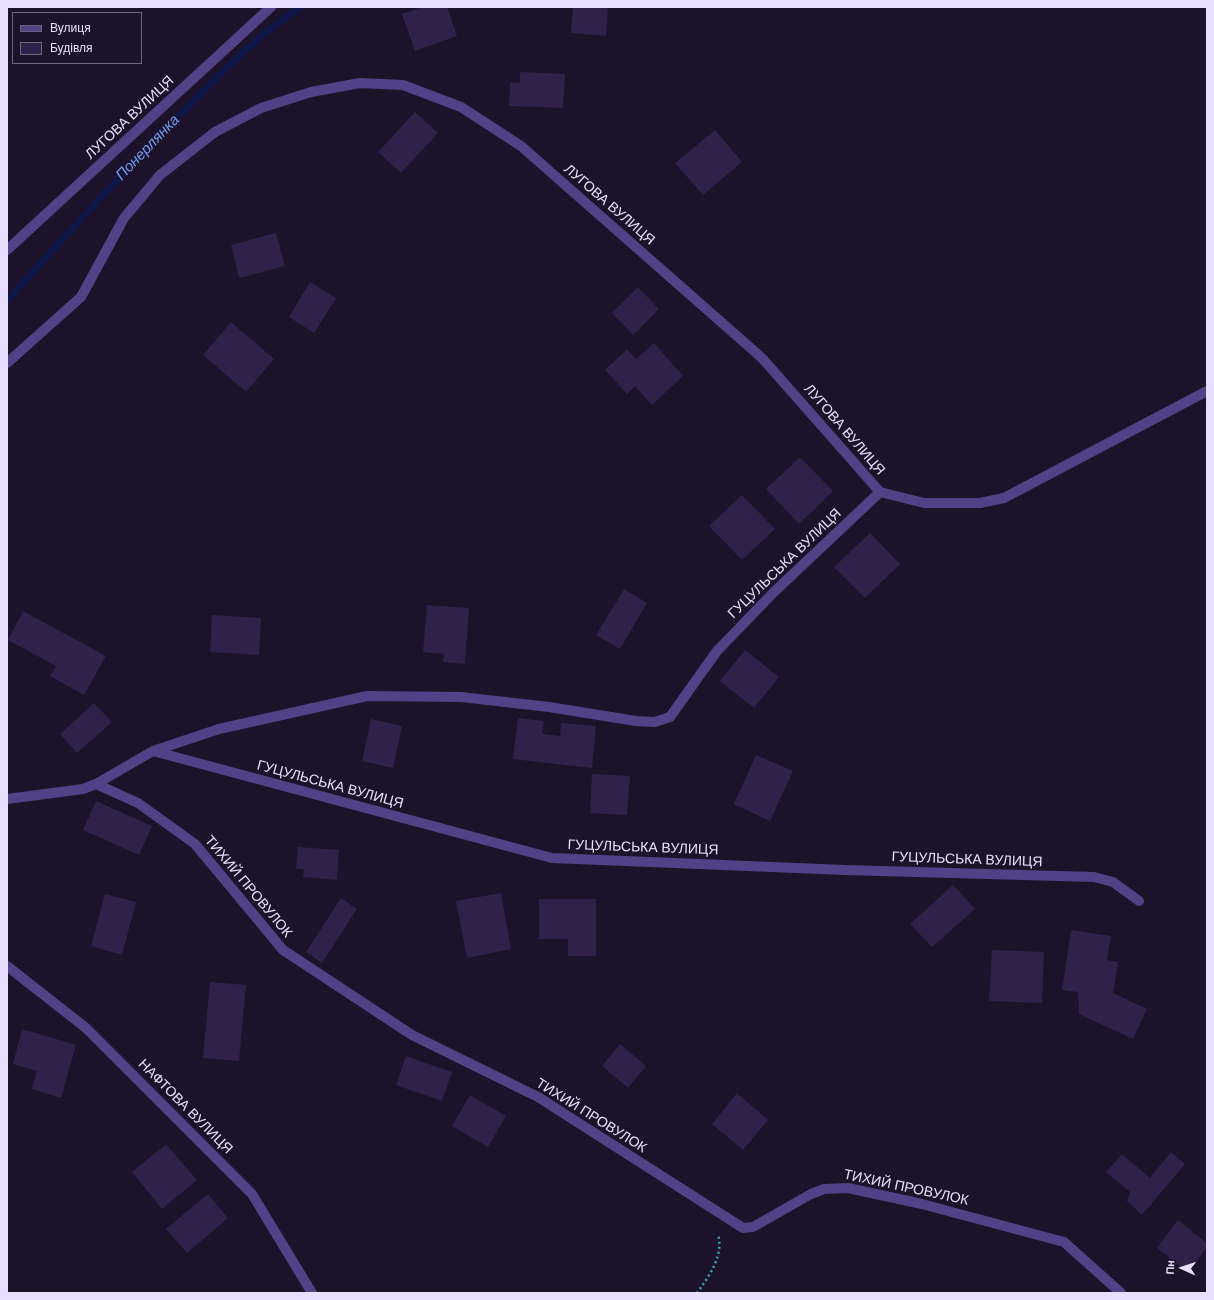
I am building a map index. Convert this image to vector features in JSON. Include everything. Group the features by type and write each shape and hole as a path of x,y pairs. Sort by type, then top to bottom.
{"street":[{"name":"ЛУГОВА ВУЛИЦЯ","path":"7,250 271,7"},
{"name":"ЛУГОВА ВУЛИЦЯ","path":"7,362 81,297 124,218 160,175 215,132 261,108 311,92 360,83 403,85 461,107 521,146 762,358 880,492 932,503 980,504 1004,498 1207,391"},
{"name":"ГУЦУЛЬСЬКА ВУЛИЦЯ","path":"7,799 83,789 96,784 153,752 219,729 367,696 461,697 549,707 636,721 655,722 670,717 717,651 774,592 880,492"},
{"name":"ГУЦУЛЬСЬКА ВУЛИЦЯ","path":"153,752 552,858 845,870 1094,877 1113,882 1139,901"},
{"name":"ТИХИЙ ПРОВУЛОК","path":"96,784 138,803 195,844 283,950 412,1035 538,1097 711,1209 743,1228 753,1227 824,1188 848,1188 922,1204 1064,1242 1121,1293"},
{"name":"НАФТОВА ВУЛИЦЯ","path":"7,966 86,1028 252,1194 312,1293"}],"path":[{"path":"697,1293 715,1267 720,1241 711,1209"}],"building":[{"path":"422,7 447,7 457,36 415,51 402,14"},
{"path":"573,7 608,7 606,36 571,33"},
{"path":"520,72 565,74 563,108 509,106 510,82 520,83"},
{"path":"415,112 438,133 401,173 378,152"},
{"path":"715,130 742,162 703,195 675,163"},
{"path":"276,233 285,266 239,278 231,245"},
{"path":"310,282 336,298 314,333 289,317"},
{"path":"638,287 659,309 633,335 612,313"},
{"path":"231,322 274,359 246,392 203,355"},
{"path":"654,343 683,376 652,405 635,386 627,394 605,370 627,349 636,359"},
{"path":"800,457 833,491 799,524 766,489"},
{"path":"742,495 775,529 742,560 709,526"},
{"path":"870,533 900,564 865,598 834,567"},
{"path":"624,589 647,603 620,649 596,635"},
{"path":"427,605 469,608 465,664 443,662 444,654 423,652"},
{"path":"23,611 106,656 84,695 50,676 56,666 8,640"},
{"path":"212,615 261,618 259,655 210,652"},
{"path":"745,650 779,677 754,708 720,681"},
{"path":"94,703 112,722 77,753 60,734"},
{"path":"518,718 544,721 542,734 560,736 561,723 596,726 592,768 513,759"},
{"path":"371,719 402,726 393,768 362,761"},
{"path":"756,755 793,771 770,821 734,804"},
{"path":"592,774 630,776 627,815 590,813"},
{"path":"96,801 152,826 139,855 83,830"},
{"path":"298,847 339,850 337,880 303,877 304,869 296,869"},
{"path":"953,885 975,909 932,947 910,924"},
{"path":"501,893 511,949 467,958 456,901"},
{"path":"105,894 136,902 122,955 91,946"},
{"path":"341,898 357,909 322,963 306,952"},
{"path":"539,899 596,899 596,956 568,956 568,939 539,939"},
{"path":"1071,930 1111,936 1107,960 1118,962 1113,993 1147,1009 1133,1039 1079,1014 1078,992 1062,990"},
{"path":"992,950 1044,952 1042,1003 989,1001"},
{"path":"210,982 246,985 239,1061 203,1058"},
{"path":"22,1029 76,1045 61,1098 32,1089 37,1071 13,1064"},
{"path":"620,1044 646,1066 628,1088 602,1066"},
{"path":"406,1056 452,1072 442,1101 396,1085"},
{"path":"737,1093 768,1120 743,1150 712,1124"},
{"path":"470,1095 506,1116 488,1147 452,1126"},
{"path":"166,1144 197,1180 162,1209 132,1172"},
{"path":"1171,1152 1185,1164 1142,1215 1127,1201 1130,1192 1106,1172 1122,1154 1150,1178"},
{"path":"208,1194 228,1218 187,1253 166,1229"},
{"path":"1178,1220 1207,1243 1207,1247 1188,1272 1157,1248"}],"waterway":[{"name":"Понерлянка","path":"7,301 112,186 221,74 251,45 301,7"}]}
